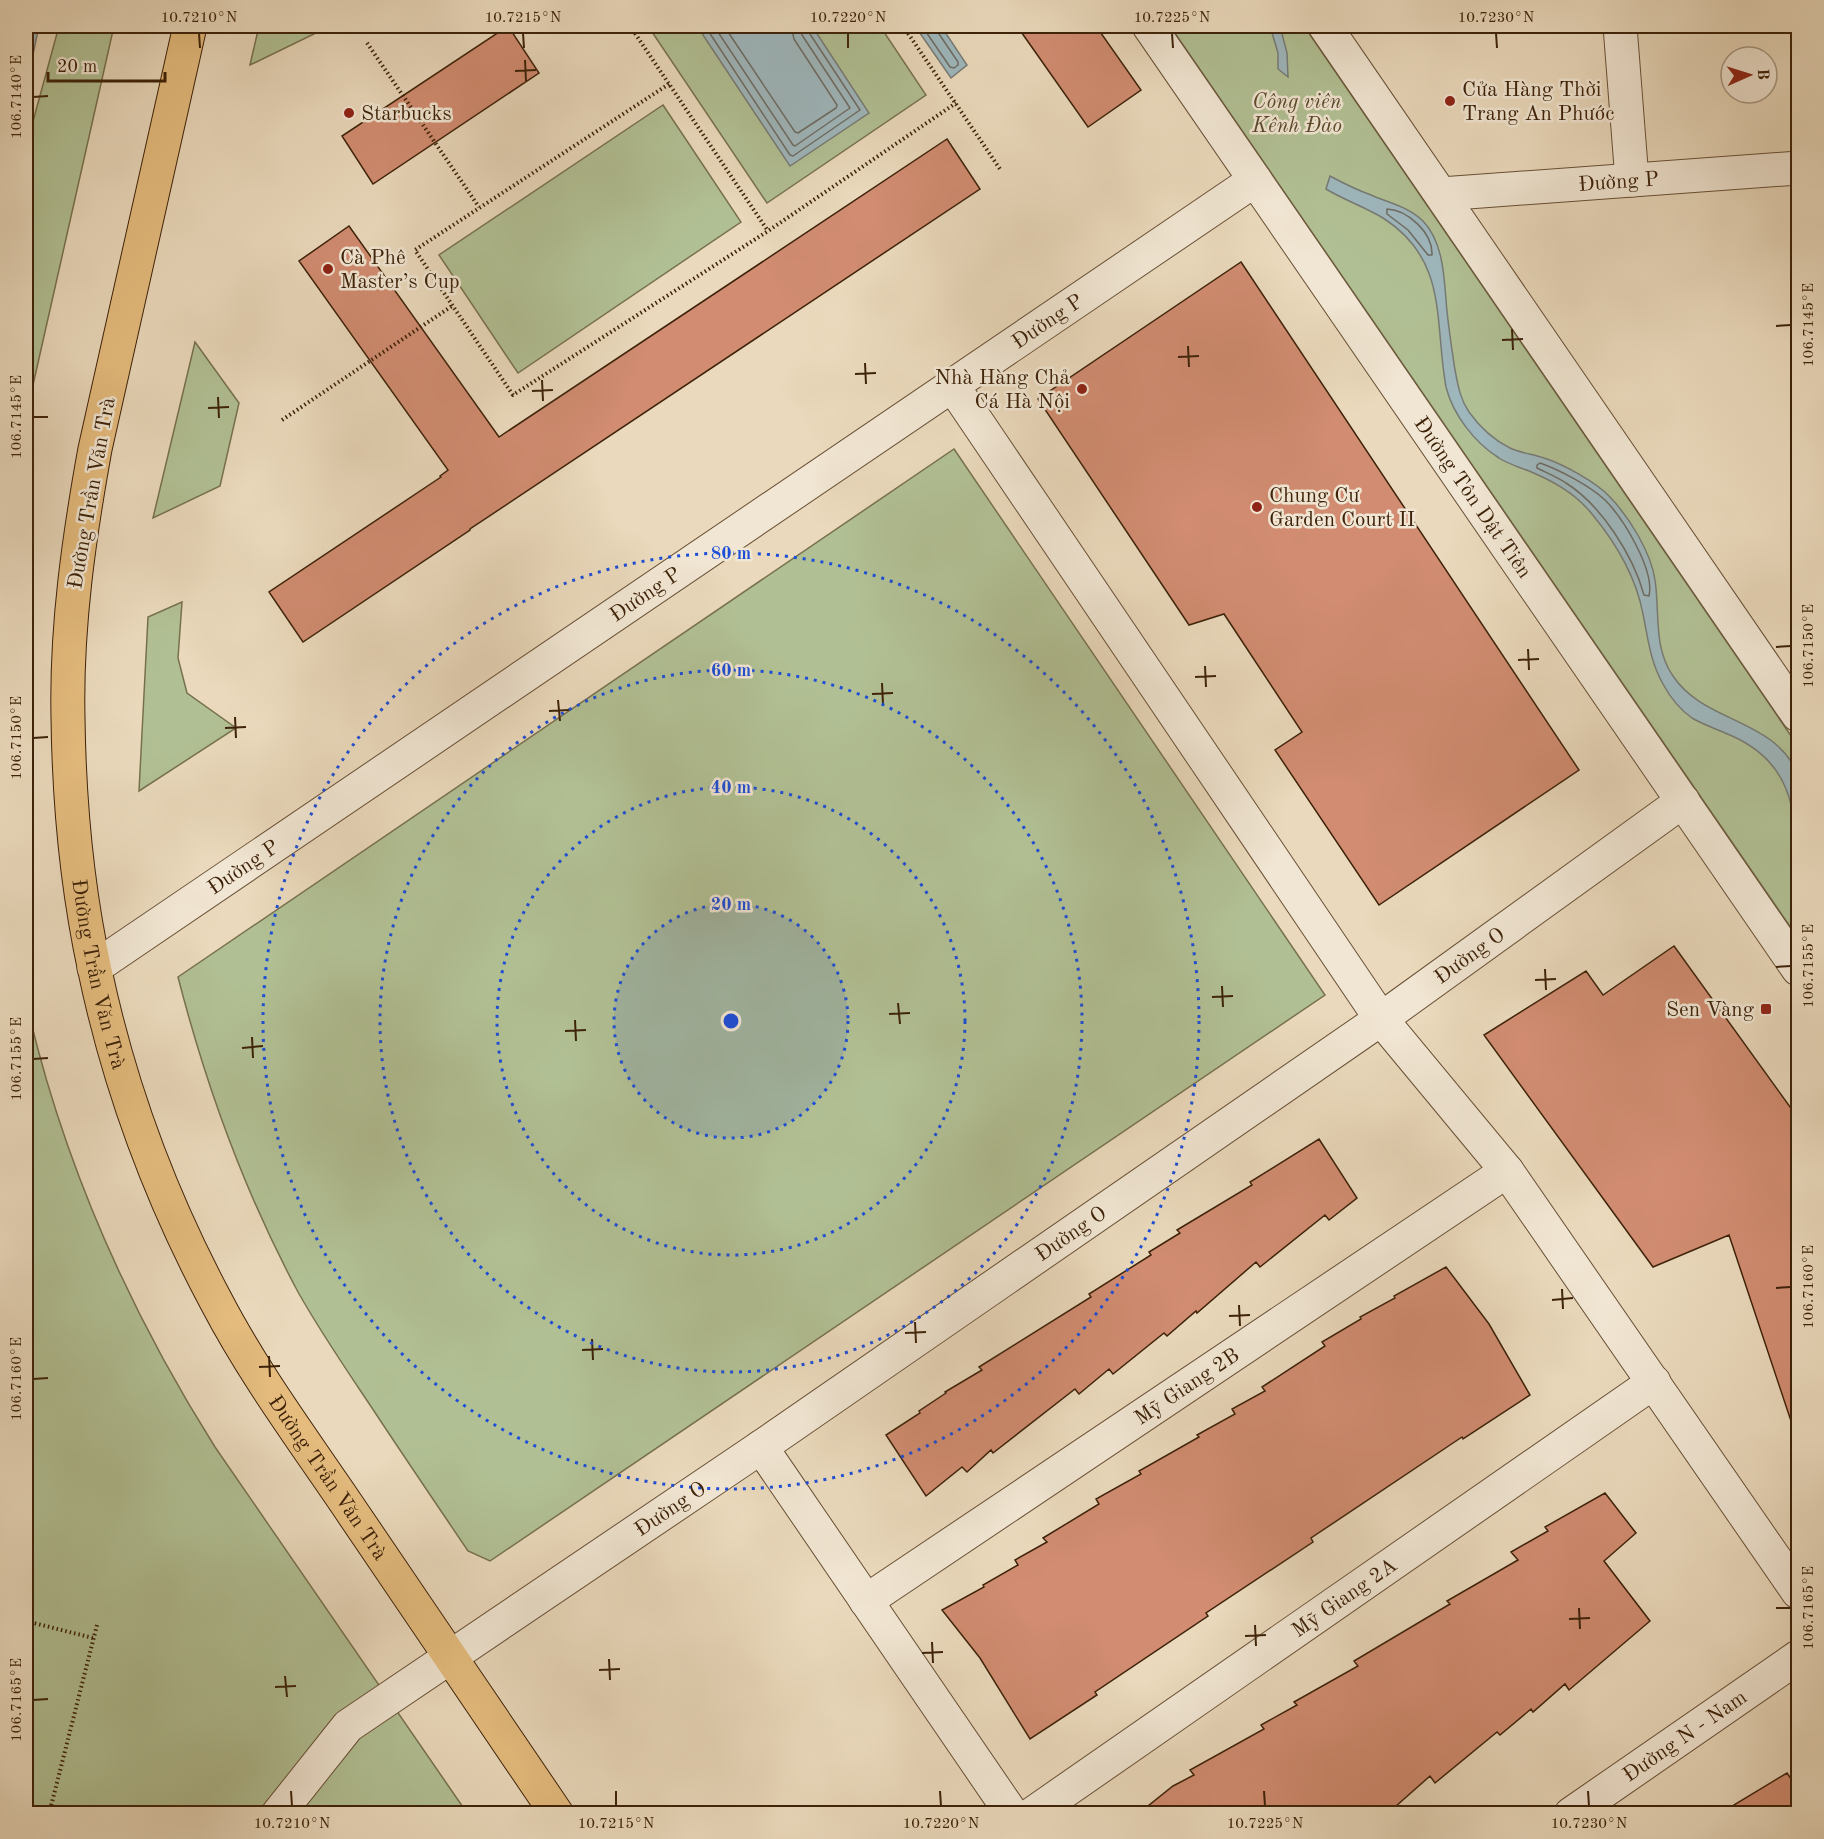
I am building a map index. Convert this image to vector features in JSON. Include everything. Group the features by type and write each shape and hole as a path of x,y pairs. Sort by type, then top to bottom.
{"main road":[{"name":"Đường Trần Văn Trà","path":"190,26 95,449 83,517 75,583 70,642 69,740 77,861 94,968 115,1052 151,1157 191,1252 217,1304 271,1393 557,1814"}],"street":[{"name":"Đường Tôn Dật Tiên","path":"1149,26 1798,969"},
{"path":"1325,26 1798,715"},
{"path":"1620,26 1632,180"},
{"name":"Đường P","path":"1441,194 1798,168"},
{"name":"Đường P","path":"94,968 1255,180"},
{"path":"952,385 1381,1019 1507,1171 1798,1592"},
{"name":"Đường O","path":"278,1814 348,1726 761,1447 1381,1019 1683,801"},
{"name":"Mỹ Giang 2B","path":"866,1601 1507,1171"},
{"name":"Mỹ Giang 2A","path":"1032,1814 1654,1382"},
{"path":"761,1447 1012,1814"},
{"name":"Đường N - Nam","path":"1571,1814 1798,1657"}],"path":[{"path":"630,26 768,231"},
{"path":"903,26 1000,169"},
{"path":"367,43 479,207"},
{"path":"669,84 415,250 513,395 768,231 956,103"},
{"path":"282,420 452,306"},
{"path":"26,1621 93,1638"},
{"path":"49,1814 97,1624"}],"green space":[{"path":"59,26 114,26 26,416 26,147"},
{"path":"259,26 318,26 316,33 250,65"},
{"path":"648,26 880,26 926,95 767,203"},
{"name":"Công viên Kênh Đào","path":"1170,26 1304,26 1798,746 1798,938"},
{"path":"663,105 741,222 518,373 439,255"},
{"path":"195,342 239,403 220,486 153,518"},
{"path":"954,449 1325,995 490,1561 468,1551 335,1352 298,1292 244,1178 214,1098 178,977"},
{"path":"182,602 178,658 187,693 236,728 139,791 148,617"},
{"path":"26,1001 58,1118 101,1232 126,1287 183,1395 215,1447 467,1813 26,1813"}],"water":[{"path":"26,26 39,26 26,88"},
{"path":"697,26 812,26 869,113 790,166"},
{"path":"915,26 941,26 967,65 951,78"},
{"path":"1270,26 1280,26 1287,53 1288,77 1278,69 1278,53"},
{"path":"1330,176 1355,189 1405,209 1423,221 1436,241 1442,264 1455,370 1461,397 1469,412 1487,432 1504,445 1570,469 1596,485 1610,497 1632,525 1653,569 1662,653 1673,676 1686,691 1702,703 1756,731 1773,742 1787,756 1798,774 1798,906 1791,803 1776,770 1754,748 1692,718 1672,698 1655,667 1640,600 1630,574 1601,525 1585,507 1555,483 1510,464 1490,452 1466,427 1454,408 1446,387 1435,294 1429,273 1419,253 1404,235 1383,218 1326,189"}],"building":[{"path":"508,26 539,73 373,184 342,136"},
{"path":"1017,26 1096,26 1141,90 1088,127"},
{"path":"947,139 980,189 303,642 269,592 441,477 448,470 299,261 349,226 499,437"},
{"name":"Chung Cư Garden Court II","path":"1241,262 1579,770 1379,905 1275,750 1302,732 1224,614 1189,625 1038,399"},
{"path":"1674,946 1798,1118 1798,1426 1793,1427 1729,1235 1653,1267 1484,1035 1586,971 1603,995"},
{"path":"1319,1139 1357,1198 1329,1220 1325,1215 1260,1267 1256,1262 1197,1313 1196,1311 1167,1336 1164,1333 1113,1374 1109,1369 1079,1394 1075,1389 993,1453 991,1450 967,1472 962,1467 926,1496 886,1435 920,1413 919,1411 945,1392 982,1370 979,1367 1091,1297 1089,1294 1151,1255 1149,1252 1180,1233 1177,1230 1252,1185 1250,1182"},
{"path":"1446,1267 1489,1324 1530,1395 1463,1439 1462,1437 1311,1538 1313,1542 1206,1613 1208,1616 1095,1692 1097,1695 1030,1739 980,1658 942,1610 1018,1565 1015,1560 1047,1542 1043,1538 1099,1504 1096,1499 1141,1474 1139,1471 1235,1414 1232,1409 1265,1391 1262,1387 1325,1346 1322,1342 1395,1298 1394,1296"},
{"path":"1605,1493 1636,1533 1604,1561 1650,1621 1569,1690 1565,1684 1533,1712 1531,1709 1500,1735 1497,1732 1435,1783 1430,1776 1387,1814 1138,1814 1173,1786 1194,1775 1190,1770 1264,1729 1261,1725 1297,1705 1294,1702 1358,1666 1354,1661 1450,1604 1447,1601 1518,1560 1511,1552 1548,1531 1545,1527"},
{"path":"1787,1773 1798,1789 1798,1814 1719,1814"}],"place":[{"name":"Cửa Hàng Thời Trang An Phước","path":"1450,101"},
{"name":"Starbucks","path":"349,113"},
{"name":"Cà Phê Master’s Cup","path":"328,269"},
{"name":"Nhà Hàng Chả Cá Hà Nội","path":"1082,389"},
{"name":"Chung Cư Garden Court II","path":"1257,507"},
{"name":"Sen Vàng","path":"1766,1009"}]}
